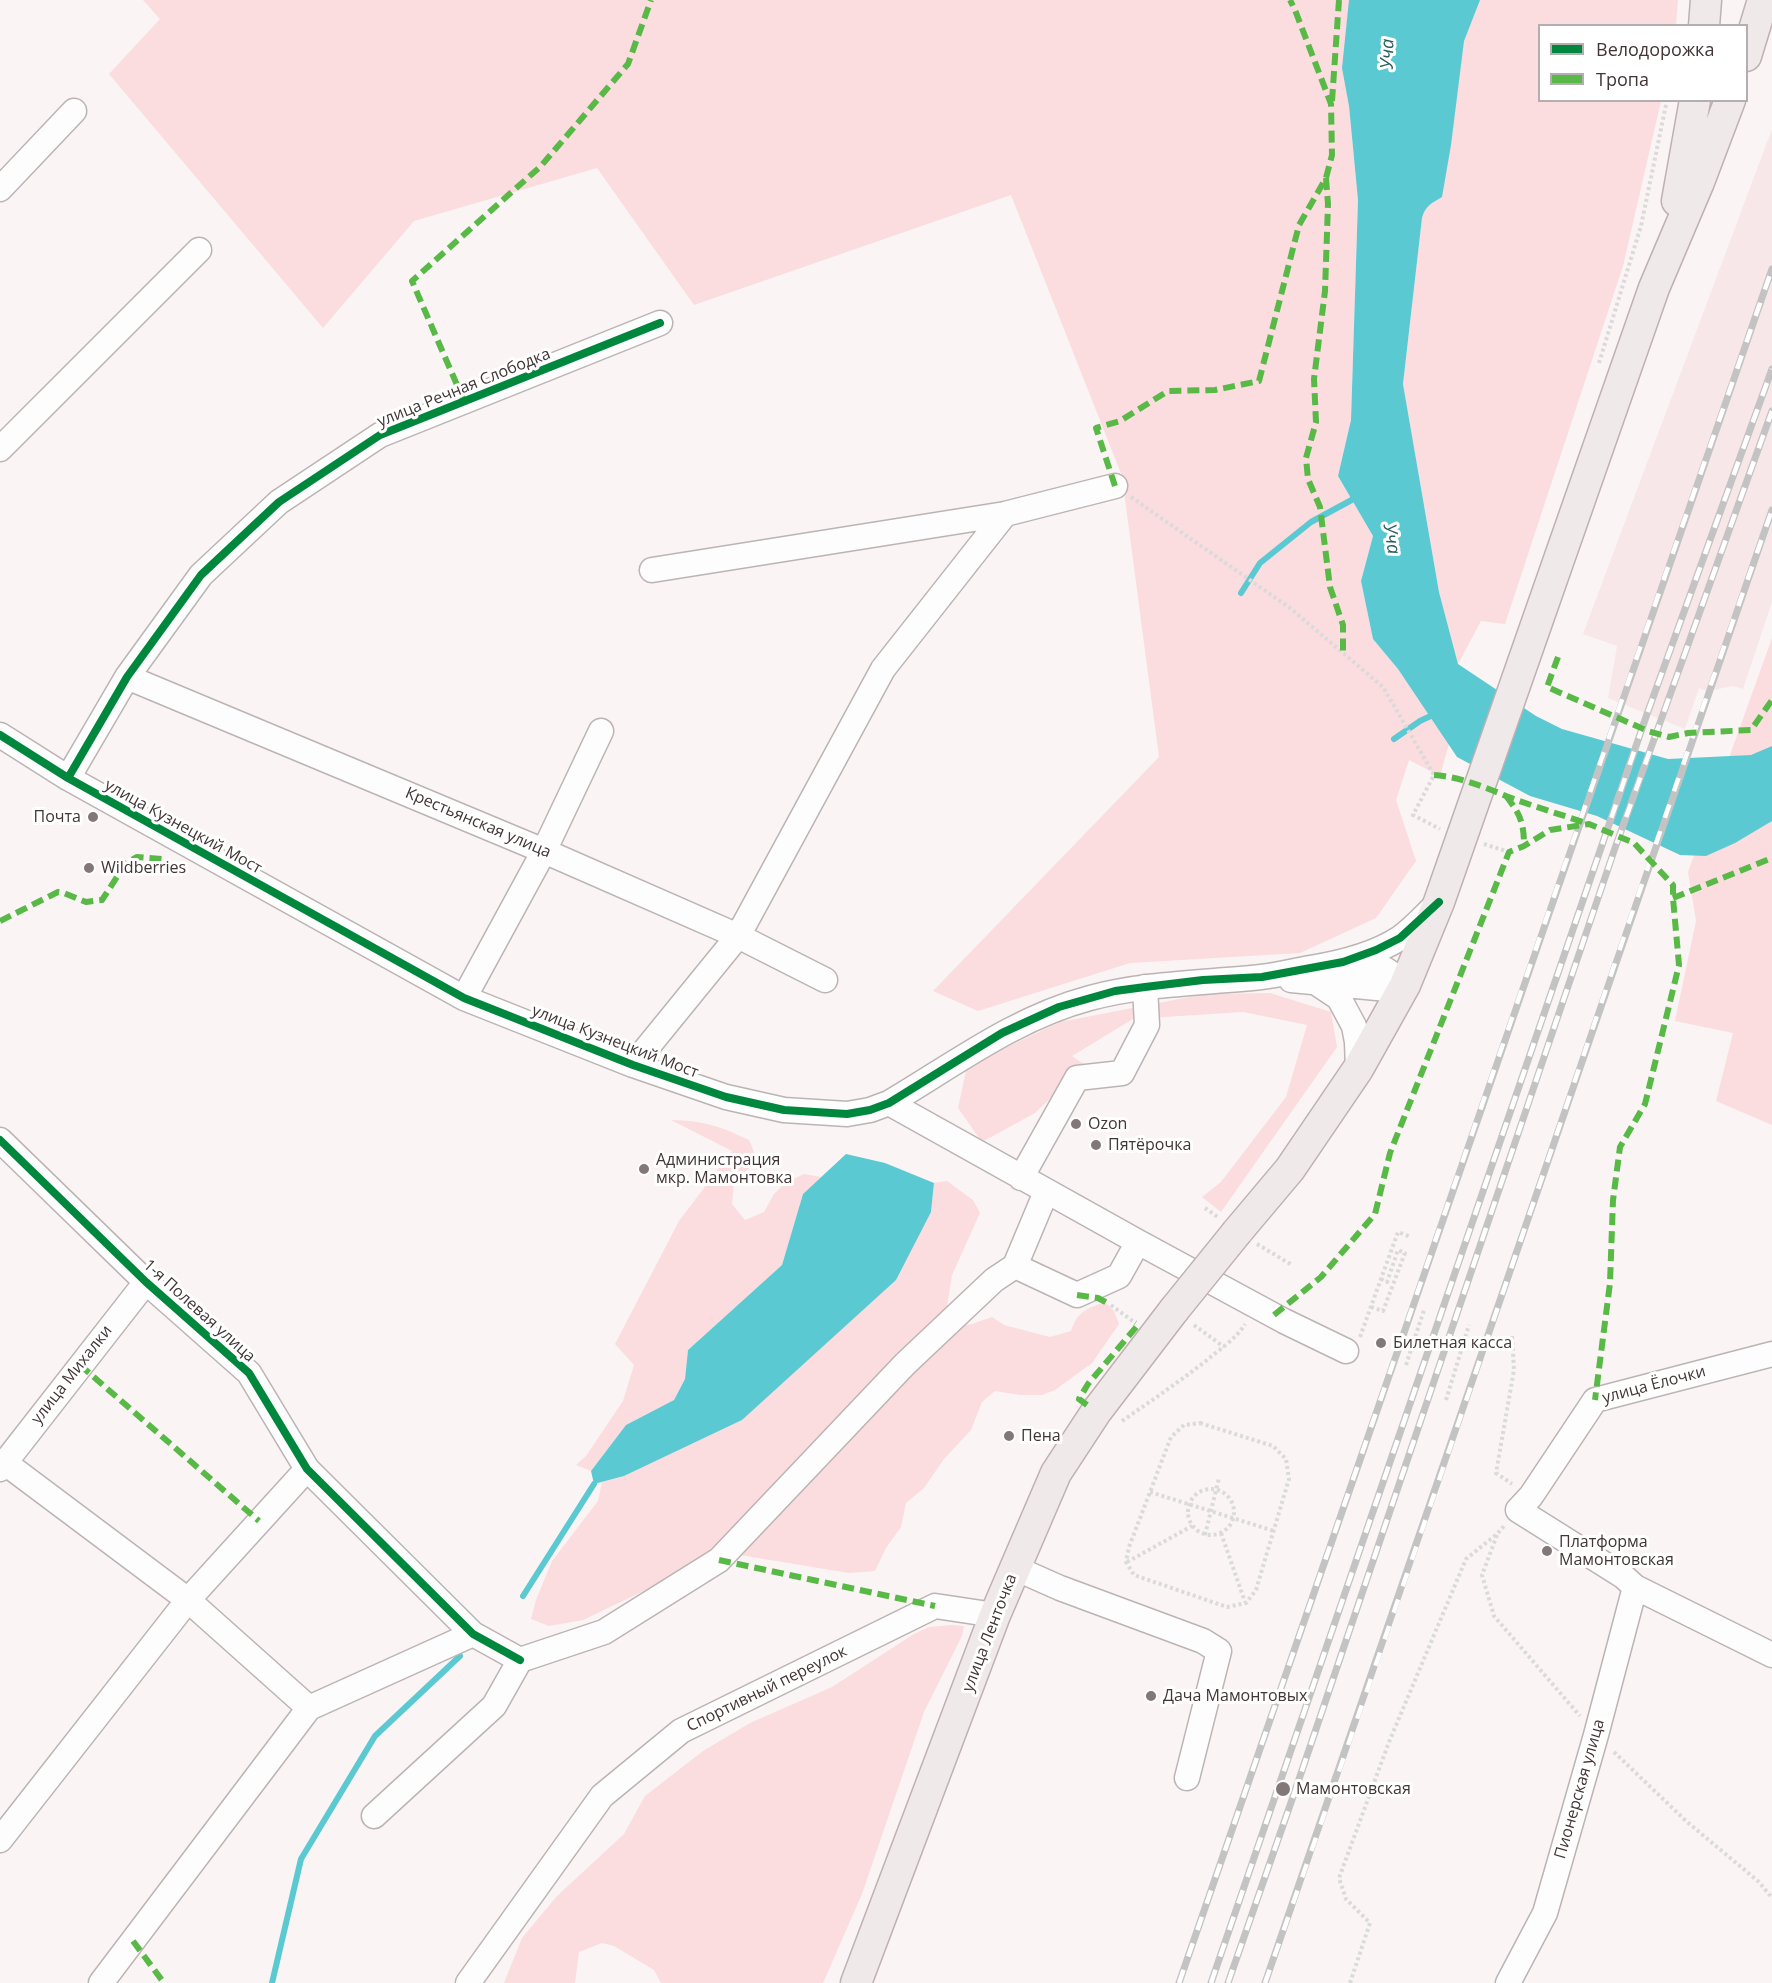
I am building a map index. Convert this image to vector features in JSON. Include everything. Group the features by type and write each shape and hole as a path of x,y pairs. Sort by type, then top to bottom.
{"main road":[{"path":"1704,24 1706,0"},
{"path":"1748,49 1763,0"},
{"path":"1654,288 1680,187 1695,102"},
{"path":"1654,288 1700,182 1729,102"},
{"name":"улица Ленточка","path":"856,1983 995,1615 1056,1473 1108,1396 1174,1310 1290,1169 1358,1069 1405,985 1439,902 1474,827 1527,648 1654,288"}],"street":[{"path":"0,189 74,111"},
{"path":"0,449 199,249"},
{"name":"улица Речная Слободка","path":"68,778 127,676 201,575 279,502 380,435 660,323"},
{"path":"652,570 1005,514 1115,486"},
{"path":"633,1065 738,936 883,669 1005,514"},
{"name":"Крестьянская улица","path":"127,676 544,851 738,936 825,980"},
{"path":"464,998 544,851 601,731"},
{"name":"улица Кузнецкий Мост","path":"0,735 68,778 464,998 633,1065 726,1097 784,1110 847,1114 870,1110 889,1103 1002,1033 1034,1017 1088,998 1145,987 1203,980 1262,977"},
{"path":"1262,977 1343,962 1376,950 1400,938 1439,902"},
{"path":"1343,962 1377,965 1391,972 1405,985"},
{"path":"1262,977 1388,989 1405,985"},
{"path":"1315,982 1339,998 1354,1026 1358,1069"},
{"path":"1021,1178 1077,1078 1122,1074 1147,1025 1145,987"},
{"path":"889,1103 1138,1242 1284,1321 1346,1351"},
{"name":"1-я Полевая улица","path":"0,1140 146,1282 249,1372 307,1469 474,1634 520,1660"},
{"path":"374,1816 494,1706 520,1660 604,1632 719,1560 905,1364 994,1280 1015,1266 1046,1192"},
{"path":"1015,1266 1077,1294 1119,1276 1138,1242"},
{"name":"улица Михалки","path":"2,1465 146,1282"},
{"name":"улица Ёлочки","path":"1524,1503 1595,1400 1772,1353"},
{"path":"2,1465 188,1600 309,1708"},
{"path":"0,1840 188,1600 307,1469"},
{"path":"1524,1503 1635,1587 1772,1655"},
{"path":"1015,1568 1060,1588 1203,1641 1219,1652 1187,1778"},
{"name":"Пионерская улица","path":"1508,1983 1545,1912 1596,1735 1635,1587"},
{"name":"Спортивный переулок","path":"468,1983 602,1796 681,1731 935,1606 995,1615"},
{"path":"100,1983 309,1708 474,1634"}],"path":[{"path":"1596,373 1641,226 1667,102"},
{"path":"1115,486 1290,608 1383,687 1434,776 1413,815 1446,832"},
{"path":"1474,827 1509,852"},
{"path":"1237,1232 1292,1265"},
{"path":"1346,1351 1354,1352 1398,1232 1411,1237"},
{"path":"1371,1306 1383,1311 1405,1253 1398,1250 1387,1282 1381,1279"},
{"path":"1111,1305 1136,1323"},
{"path":"1116,1426 1224,1347 1240,1333 1257,1305"},
{"path":"1174,1310 1224,1347"},
{"path":"1406,1365 1425,1310"},
{"path":"1446,1400 1469,1325"},
{"path":"1512,1336 1514,1370 1496,1473 1524,1503"},
{"path":"1200,1423 1263,1442 1273,1446 1286,1459 1289,1479 1257,1590 1246,1603 1227,1607 1134,1575 1126,1563 1129,1547 1150,1492 1171,1437 1184,1425 1200,1423"},
{"path":"1205,1535 1218,1478"},
{"path":"1216,1489 1229,1497 1233,1504 1233,1518 1228,1528 1221,1533 1213,1536 1205,1535 1192,1526 1188,1519 1189,1504 1200,1491 1216,1489"},
{"path":"1150,1492 1274,1531"},
{"path":"1126,1563 1192,1526"},
{"path":"1221,1533 1246,1603"},
{"path":"1350,1983 1370,1923 1346,1899 1339,1878 1389,1742 1466,1559 1497,1534"}],"shaded area":[{"path":"143,0 1678,0 1676,24 1538,24 1538,102 1661,102 1623,266 1505,624 1481,621 1458,664 1439,592 1403,384 1422,218 1427,208 1442,197 1349,107 1358,200 1351,420 1338,476 1373,536 1361,581 1373,639 1398,669 1449,744 1440,776 1409,760 1396,800 1416,861 1376,918 1300,953 1130,963 978,1011 933,991 1159,757 1122,476 1011,195 694,305 597,168 414,221 323,328 109,74 160,19"},
{"path":"1772,129 1772,602 1743,689 1733,686 1708,691 1699,688 1685,729 1608,698 1617,646 1583,634"},
{"path":"1772,638 1772,1125 1716,1101 1733,1033 1675,1021 1696,921 1688,872"},
{"path":"1270,993 1331,1012 1337,1047 1221,1212 1202,1197 1221,1182 1286,1097 1307,1025 1243,1012 1133,1019 1072,1056 1085,1065 1035,1113 982,1142 958,1108 967,1066 1060,1022 1205,994"},
{"path":"671,1120 712,1125 749,1140 753,1148 753,1164 734,1181 732,1204 745,1220 764,1212 774,1194 785,1183 804,1174 821,1177 803,1194 782,1265 688,1350 685,1379 674,1400 626,1425 591,1471 576,1465 586,1456 623,1401 634,1365 615,1344 679,1221 732,1151"},
{"path":"947,1181 973,1200 980,1213 952,1275 946,1313 952,1327 972,1324 992,1317 1004,1325 1050,1337 1071,1331 1080,1315 1105,1302 1114,1311 1119,1324 1092,1363 1055,1390 1042,1395 1020,1395 995,1391 982,1402 971,1430 944,1459 924,1488 906,1503 901,1527 886,1548 875,1571 849,1573 740,1555 673,1577 583,1620 549,1626 531,1619 552,1561 598,1501 602,1482 624,1476 742,1420 931,1212 934,1183"},
{"path":"964,1626 962,1636 924,1712 862,1894 823,1983 661,1983 654,1970 614,1946 602,1943 579,1952 575,1983 504,1983 522,1938 557,1896 624,1834 645,1796 703,1751 750,1723 832,1687 914,1634 929,1627"}],"water":[{"name":"Уча","path":"1349,0 1480,0 1464,41 1442,197 1427,208 1422,218 1403,384 1439,592 1458,664 1536,716 1562,729 1668,759 1751,755 1772,746 1772,821 1735,843 1706,856 1680,855 1597,816 1530,796 1457,757 1398,669 1373,639 1361,581 1373,536 1338,476 1351,420 1358,200 1349,106 1342,68"},
{"path":"846,1154 885,1163 934,1183 931,1212 896,1280 742,1420 624,1476 594,1484 591,1471 626,1425 674,1400 685,1379 688,1350 782,1265 803,1194"}],"waterway":[{"path":"1241,593 1260,563 1311,522 1359,496"},
{"path":"1394,739 1420,721 1437,713"},
{"path":"523,1596 594,1484"},
{"path":"272,1983 301,1859 375,1736 460,1656"}],"railway":[{"path":"1179,1983 1772,269"},
{"path":"1211,1983 1647,714 1772,369"},
{"path":"1228,1983 1615,848 1772,411"},
{"path":"1265,1983 1772,510"}],"marked path":[{"path":"464,401 412,281 541,166 628,64 651,0"},
{"path":"1115,486 1096,428 1120,421 1168,391 1215,390 1259,381 1299,225 1326,178 1332,155 1331,104 1290,0"},
{"path":"1332,101 1339,0"},
{"path":"1326,178 1328,204 1325,291 1314,379 1316,422 1306,458 1308,479 1320,507 1330,587 1343,625 1343,653"},
{"path":"1558,657 1547,687 1648,731 1669,737 1688,733 1751,730 1772,700"},
{"path":"1434,775 1471,782 1586,823"},
{"path":"1506,796 1520,819 1524,846"},
{"path":"1274,1315 1321,1277 1375,1214 1390,1153 1509,852 1524,846 1550,830 1589,824 1634,843 1673,885 1679,965 1645,1104 1620,1147 1613,1200 1610,1283 1595,1400"},
{"path":"0,921 58,892 86,902 102,900 126,863 137,857 162,859"},
{"path":"1673,898 1772,858"},
{"path":"1077,1295 1098,1298 1111,1305"},
{"path":"1087,1405 1079,1399 1088,1384 1138,1325 1135,1323"},
{"path":"80,1365 259,1521"},
{"path":"719,1560 935,1606"},
{"path":"133,1941 164,1983"}],"cycle path":[{"path":"68,778 127,677 201,575 279,502 380,435 660,323"},
{"path":"0,735 68,778 464,998 633,1065 726,1097 784,1110 847,1114 870,1110 889,1103 1002,1033 1059,1007 1115,991 1203,980 1262,977 1343,962 1400,938 1439,902"},
{"path":"0,1140 146,1282 249,1373 307,1469 473,1634 520,1660"}],"place":[{"name":"Почта","path":"93,817"},
{"name":"Wildberries","path":"89,868"},
{"name":"Ozon","path":"1076,1124"},
{"name":"Пятёрочка","path":"1096,1145"},
{"name":"Администрация мкр. Мамонтовка","path":"644,1169"},
{"name":"Билетная касса","path":"1381,1343"},
{"name":"Пена","path":"1009,1436"},
{"name":"Платформа Мамонтовская","path":"1547,1551"},
{"name":"Дача Мамонтовых","path":"1151,1696"},
{"name":"Мамонтовская","path":"1283,1789"}]}
